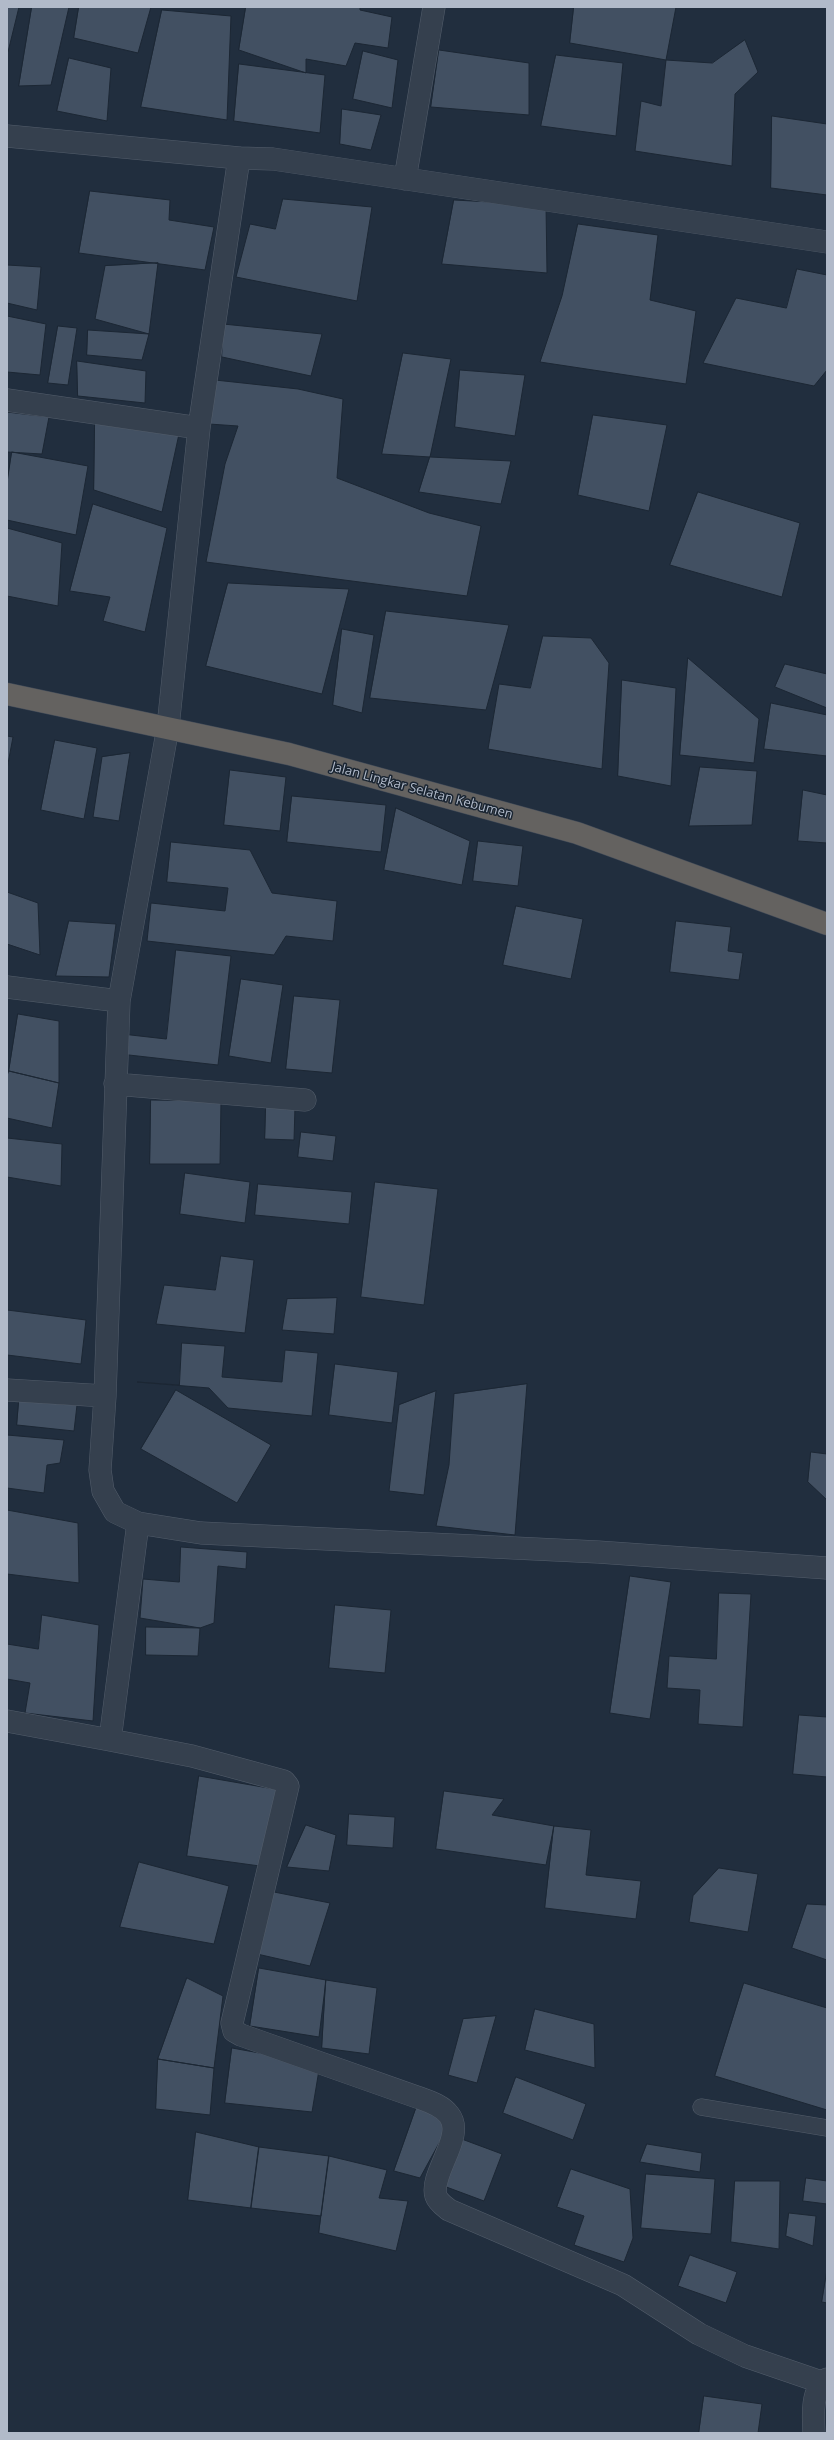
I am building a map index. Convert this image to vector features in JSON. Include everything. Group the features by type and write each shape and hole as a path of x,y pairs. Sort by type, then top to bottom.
{"highway":[{"name":"Jalan Lingkar Selatan Kebumen","path":"7,694 168,727 289,754 577,833 827,924"}],"street":[{"path":"406,179 434,7"},
{"path":"7,136 273,160 827,242"},
{"path":"239,158 199,428 168,727 119,1001 105,1396 100,1470 103,1491 115,1512 138,1522 201,1533 598,1552 827,1568"},
{"path":"7,400 199,428"},
{"path":"7,987 119,1001"},
{"path":"116,1084 305,1100"},
{"path":"7,1390 105,1396"},
{"path":"110,1740 138,1522"},
{"path":"7,1721 192,1756 284,1781 288,1786 232,2022 234,2031 241,2035 417,2097 442,2109 450,2116 453,2124 452,2135 436,2186 436,2195 440,2203 449,2210 623,2285 700,2334 745,2356 824,2380 815,2396 814,2433"}],"lane":[{"path":"701,2107 827,2128"}],"building":[{"path":"7,7 19,7 8,52 7,52"},
{"path":"32,7 69,7 51,85 19,86"},
{"path":"79,7 151,7 138,53 74,38"},
{"path":"246,7 360,7 360,10 392,17 388,48 355,43 346,66 306,59 306,73 239,50"},
{"path":"574,7 676,7 666,60 570,43"},
{"path":"162,10 231,16 227,120 141,107"},
{"path":"745,40 758,72 735,94 732,166 635,151 641,101 661,106 666,60 712,63"},
{"path":"439,50 529,63 529,115 431,107"},
{"path":"363,51 398,60 392,108 353,99"},
{"path":"556,55 623,63 616,136 541,126"},
{"path":"69,58 111,68 107,121 57,111"},
{"path":"239,64 325,75 320,133 234,121"},
{"path":"342,109 381,115 371,150 340,144"},
{"path":"772,116 827,124 827,195 771,188"},
{"path":"90,191 170,200 169,220 214,227 205,270 79,253"},
{"path":"283,199 372,207 357,301 236,277 250,224 275,229"},
{"path":"454,200 546,205 547,273 442,264"},
{"path":"578,224 658,235 650,300 696,311 686,384 540,362 562,296"},
{"path":"158,263 149,334 95,319 105,266"},
{"path":"7,265 41,267 37,310 7,303"},
{"path":"797,269 827,275 827,370 814,386 703,363 736,298 786,308"},
{"path":"7,316 46,324 40,375 7,372"},
{"path":"223,324 322,334 311,376 222,357"},
{"path":"58,326 77,328 68,385 48,383"},
{"path":"88,330 149,334 142,360 87,355"},
{"path":"403,353 451,359 430,457 382,454"},
{"path":"77,361 146,371 145,403 78,396"},
{"path":"460,370 525,375 515,436 455,427"},
{"path":"215,380 298,389 343,399 337,478 429,513 481,526 467,596 206,562 225,464 238,426 209,424"},
{"path":"7,412 49,417 42,454 7,452"},
{"path":"593,415 667,425 649,511 578,495"},
{"path":"95,420 179,434 162,512 94,490"},
{"path":"12,452 88,466 76,535 7,520 7,483"},
{"path":"430,457 511,461 501,504 419,492"},
{"path":"698,492 800,523 782,597 670,565"},
{"path":"93,504 167,528 145,632 103,621 110,597 70,591"},
{"path":"7,528 62,543 58,606 7,596"},
{"path":"228,583 349,589 322,694 206,666"},
{"path":"386,611 509,625 486,710 370,698"},
{"path":"342,629 374,635 362,713 333,705"},
{"path":"543,636 591,638 609,663 602,769 488,749 499,684 530,688"},
{"path":"688,658 759,719 754,763 680,755"},
{"path":"785,664 827,674 827,708 775,687"},
{"path":"622,680 676,688 671,786 618,776"},
{"path":"771,703 827,715 827,756 764,749"},
{"path":"7,736 13,737 7,769"},
{"path":"55,740 97,748 84,819 41,810"},
{"path":"130,753 119,821 93,817 102,757"},
{"path":"700,767 757,771 752,825 689,826"},
{"path":"230,770 286,777 280,831 224,825"},
{"path":"803,790 827,795 827,843 798,841"},
{"path":"292,796 386,805 381,852 287,842"},
{"path":"396,808 470,841 462,885 384,870"},
{"path":"478,841 523,846 518,886 473,881"},
{"path":"171,842 250,850 272,893 337,901 333,941 286,936 274,955 147,941 151,903 225,911 228,888 167,882"},
{"path":"7,892 38,903 40,955 7,944"},
{"path":"516,906 583,919 571,979 503,965"},
{"path":"69,921 116,924 109,977 56,976"},
{"path":"676,921 731,927 728,951 743,953 739,980 670,972"},
{"path":"176,950 231,956 218,1065 120,1054 122,1034 166,1039"},
{"path":"241,979 283,985 271,1063 229,1056"},
{"path":"294,996 340,1000 332,1073 286,1069"},
{"path":"18,1014 59,1021 59,1083 9,1071"},
{"path":"9,1071 59,1083 52,1128 7,1118 7,1076"},
{"path":"151,1100 221,1101 220,1164 150,1164"},
{"path":"266,1106 295,1107 294,1140 265,1139"},
{"path":"301,1132 336,1136 333,1161 298,1157"},
{"path":"7,1138 62,1144 61,1186 7,1177"},
{"path":"185,1173 250,1182 245,1223 180,1214"},
{"path":"375,1182 438,1189 424,1305 361,1297"},
{"path":"258,1184 352,1192 349,1224 255,1215"},
{"path":"221,1256 254,1260 245,1333 156,1324 164,1285 215,1290"},
{"path":"337,1298 334,1334 282,1330 287,1299"},
{"path":"7,1310 86,1320 81,1364 7,1355"},
{"path":"182,1343 225,1346 222,1377 282,1382 285,1350 318,1353 312,1416 228,1408 209,1388 137,1382 179,1385"},
{"path":"335,1364 398,1372 392,1423 329,1415"},
{"path":"527,1384 515,1535 436,1526 449,1465 454,1394"},
{"path":"176,1390 271,1445 237,1503 141,1449"},
{"path":"436,1391 424,1495 389,1491 399,1405"},
{"path":"19,1401 77,1405 74,1431 17,1425"},
{"path":"7,1435 64,1440 60,1463 47,1465 44,1493 7,1488"},
{"path":"811,1452 827,1454 827,1500 808,1482"},
{"path":"7,1510 78,1523 79,1583 7,1574"},
{"path":"181,1547 247,1552 246,1569 218,1566 214,1623 200,1628 140,1618 143,1579 179,1582"},
{"path":"630,1576 671,1582 650,1719 610,1713"},
{"path":"719,1593 751,1594 743,1727 698,1724 700,1690 667,1688 669,1656 716,1659"},
{"path":"335,1605 391,1610 385,1673 329,1668"},
{"path":"42,1615 99,1625 93,1721 25,1713 30,1683 7,1679 7,1644 38,1649"},
{"path":"146,1627 200,1628 198,1656 146,1655"},
{"path":"799,1715 827,1717 827,1777 793,1774"},
{"path":"199,1776 280,1790 267,1867 187,1856"},
{"path":"444,1791 504,1799 492,1815 554,1826 546,1865 436,1849"},
{"path":"349,1814 395,1817 393,1848 347,1845"},
{"path":"306,1825 336,1835 329,1871 287,1867"},
{"path":"554,1826 591,1830 586,1875 641,1881 636,1919 545,1908"},
{"path":"139,1862 229,1886 214,1944 120,1927"},
{"path":"719,1868 758,1874 748,1932 689,1922 693,1896"},
{"path":"274,1892 330,1903 310,1966 257,1954"},
{"path":"807,1904 827,1905 827,1960 792,1948"},
{"path":"259,1968 326,1980 319,2037 250,2026"},
{"path":"187,1978 223,1996 214,2068 158,2059"},
{"path":"326,1980 377,1988 369,2054 322,2048"},
{"path":"744,1983 827,2008 827,2110 715,2076"},
{"path":"535,2009 594,2024 595,2068 525,2050"},
{"path":"496,2016 477,2083 448,2075 463,2019"},
{"path":"232,2048 320,2064 312,2112 225,2103"},
{"path":"158,2059 214,2068 210,2115 156,2109"},
{"path":"516,2077 586,2104 573,2140 503,2113"},
{"path":"419,2100 450,2123 420,2178 394,2171"},
{"path":"196,2132 259,2147 251,2208 188,2200"},
{"path":"459,2138 502,2154 484,2201 441,2185"},
{"path":"647,2144 702,2153 700,2172 640,2162"},
{"path":"259,2147 329,2156 321,2216 251,2208"},
{"path":"329,2156 387,2170 379,2198 408,2201 396,2251 319,2233"},
{"path":"571,2169 630,2189 633,2238 624,2262 574,2245 584,2216 557,2207"},
{"path":"646,2174 715,2179 711,2234 641,2228"},
{"path":"806,2178 827,2181 827,2204 803,2201"},
{"path":"735,2181 780,2181 779,2249 731,2242"},
{"path":"789,2213 816,2216 813,2246 786,2236"},
{"path":"690,2255 737,2272 726,2303 678,2286"},
{"path":"827,2270 827,2303 822,2302"},
{"path":"704,2396 762,2404 758,2433 699,2433"}]}
